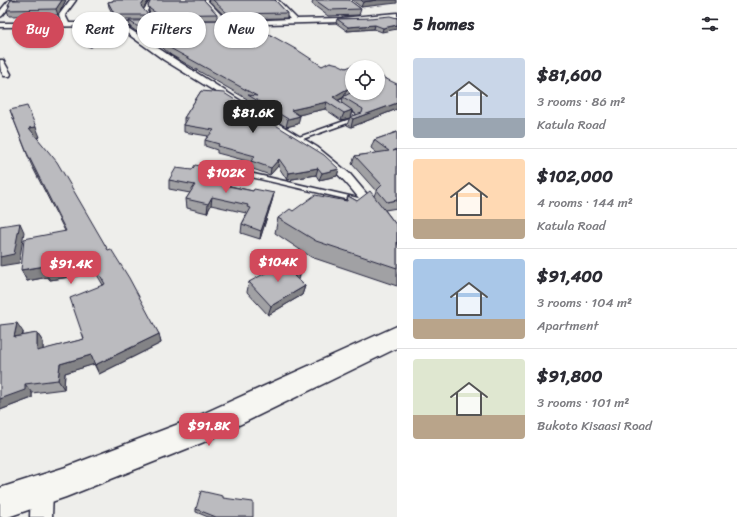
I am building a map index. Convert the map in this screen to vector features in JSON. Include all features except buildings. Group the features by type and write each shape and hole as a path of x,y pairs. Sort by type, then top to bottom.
{"main road":[{"path":"0,504 42,490 194,432 397,337"}],"street":[{"path":"0,15 12,0"},
{"path":"66,24 62,15 73,0"},
{"path":"204,0 215,12"},
{"path":"276,0 295,21"},
{"path":"359,11 369,18"},
{"path":"269,22 369,18 397,15"},
{"path":"0,25 72,24"},
{"path":"129,32 167,58 246,107"},
{"path":"0,62 7,74"},
{"path":"260,116 298,139 338,168 369,202 397,239"},
{"path":"41,517 42,490"}],"lane":[{"path":"144,12 151,2"},
{"path":"298,139 357,118 334,104 345,100"},
{"path":"220,168 369,202"}]}
